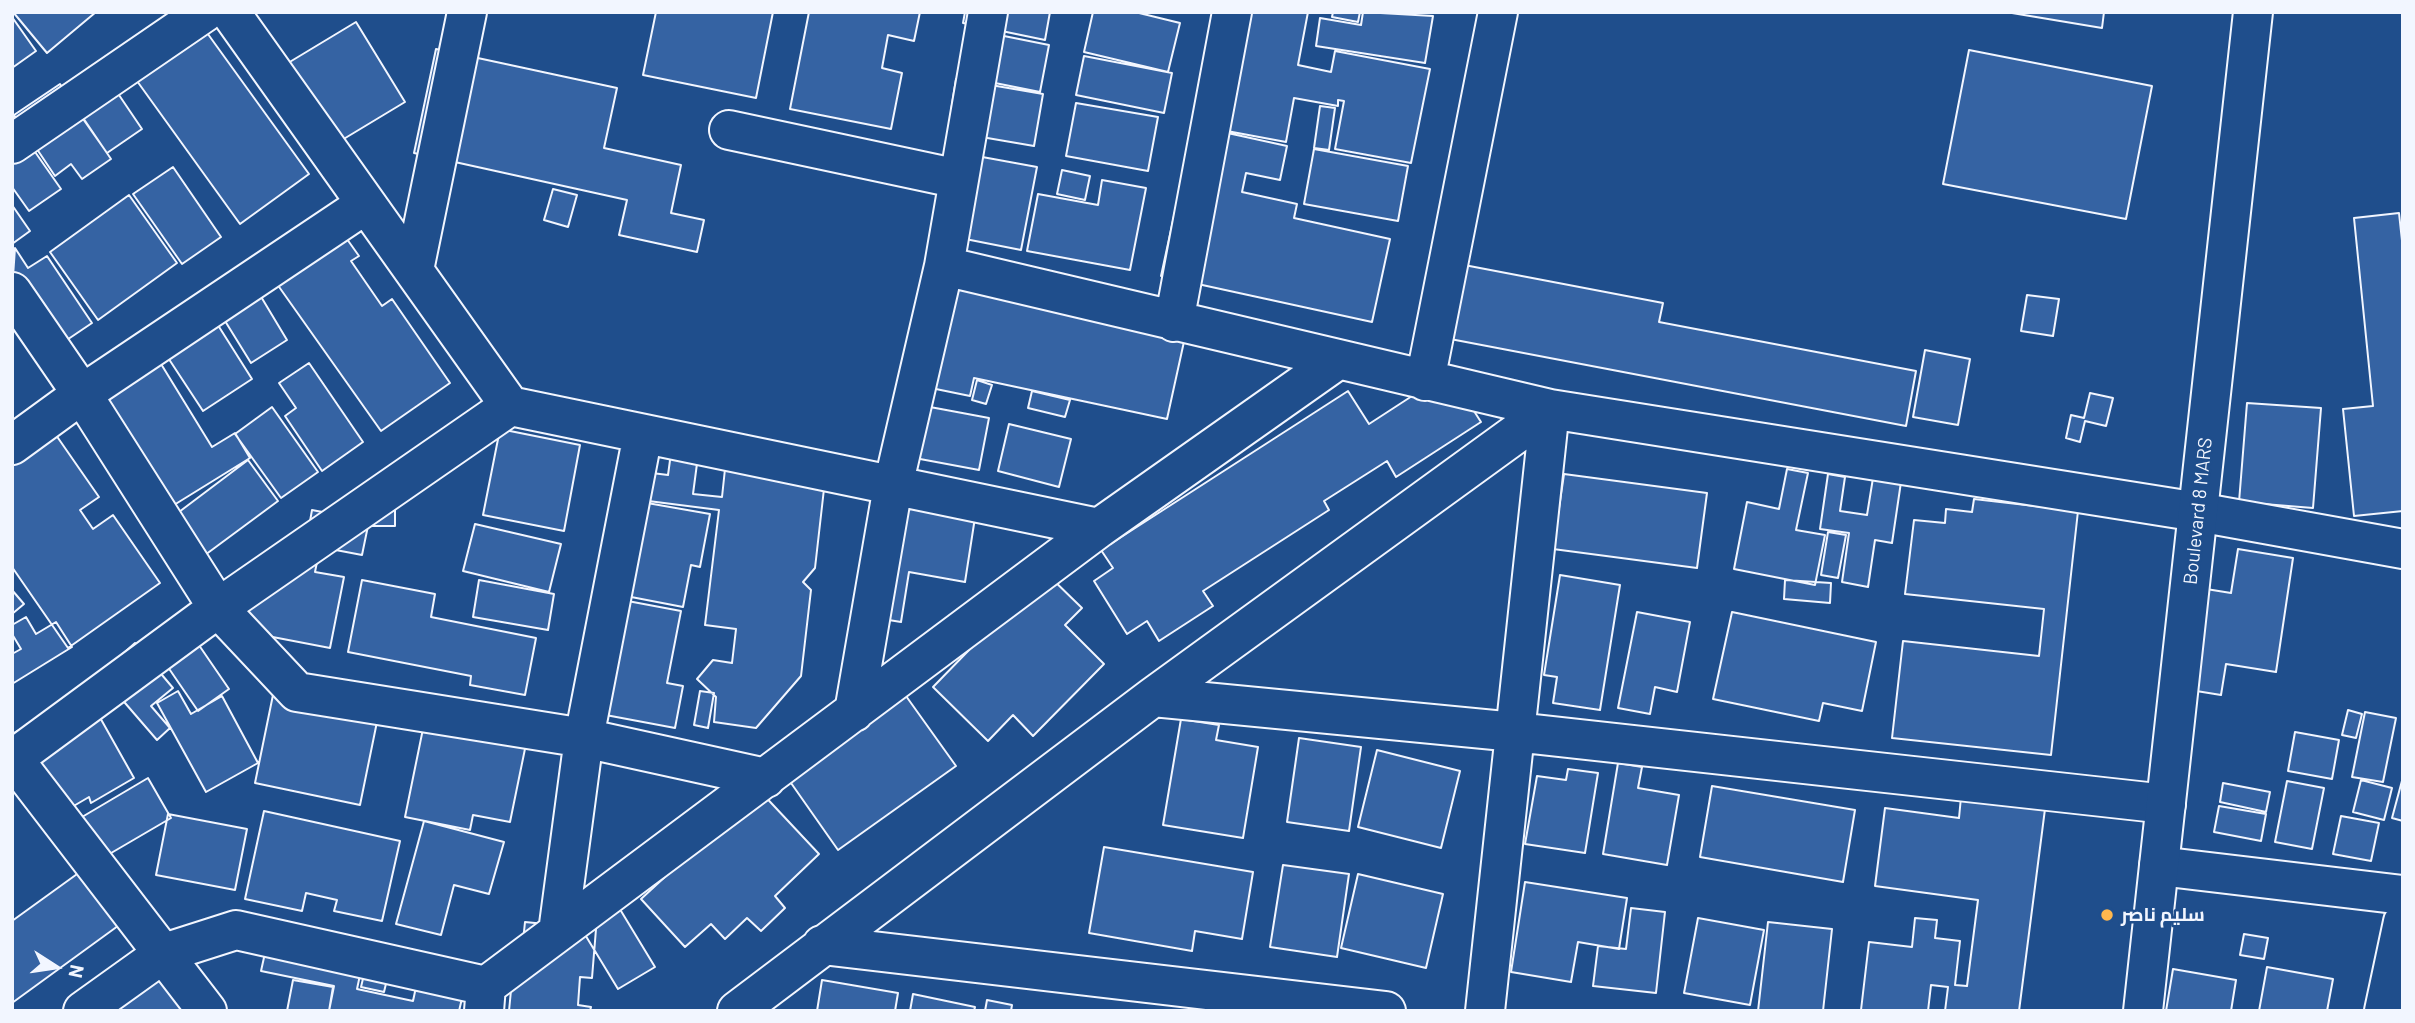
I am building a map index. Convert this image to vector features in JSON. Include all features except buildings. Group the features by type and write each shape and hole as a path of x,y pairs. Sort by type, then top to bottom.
{"street":[{"path":"12,144 205,12"},
{"path":"230,12 510,406 1099,528"},
{"path":"414,270 467,12"},
{"path":"854,712 893,486 944,266 988,12"},
{"path":"1174,322 1232,12"},
{"path":"1425,381 1498,12"},
{"name":"Boulevard 8 MARS","path":"2143,1011 2253,12"},
{"path":"729,130 959,179"},
{"path":"12,445 82,394 366,204"},
{"path":"944,266 1550,410 2198,512 2403,549"},
{"path":"12,292 82,394 218,608 297,692 584,738 766,778"},
{"path":"83,1011 164,953 236,930 485,998 558,932 1099,528 1336,361"},
{"path":"207,1011 13,758 218,608 510,406"},
{"path":"737,1011 1153,697 1550,410"},
{"path":"1485,1011 1550,410"},
{"path":"558,932 584,738 643,434"},
{"path":"1153,697 1515,732 2166,804"},
{"path":"2159,866 2403,895"},
{"path":"2384,1011 2403,922"},
{"path":"822,945 1386,1011"}],"place":[{"name":"سليم ناصر","path":"2107,915"}]}
